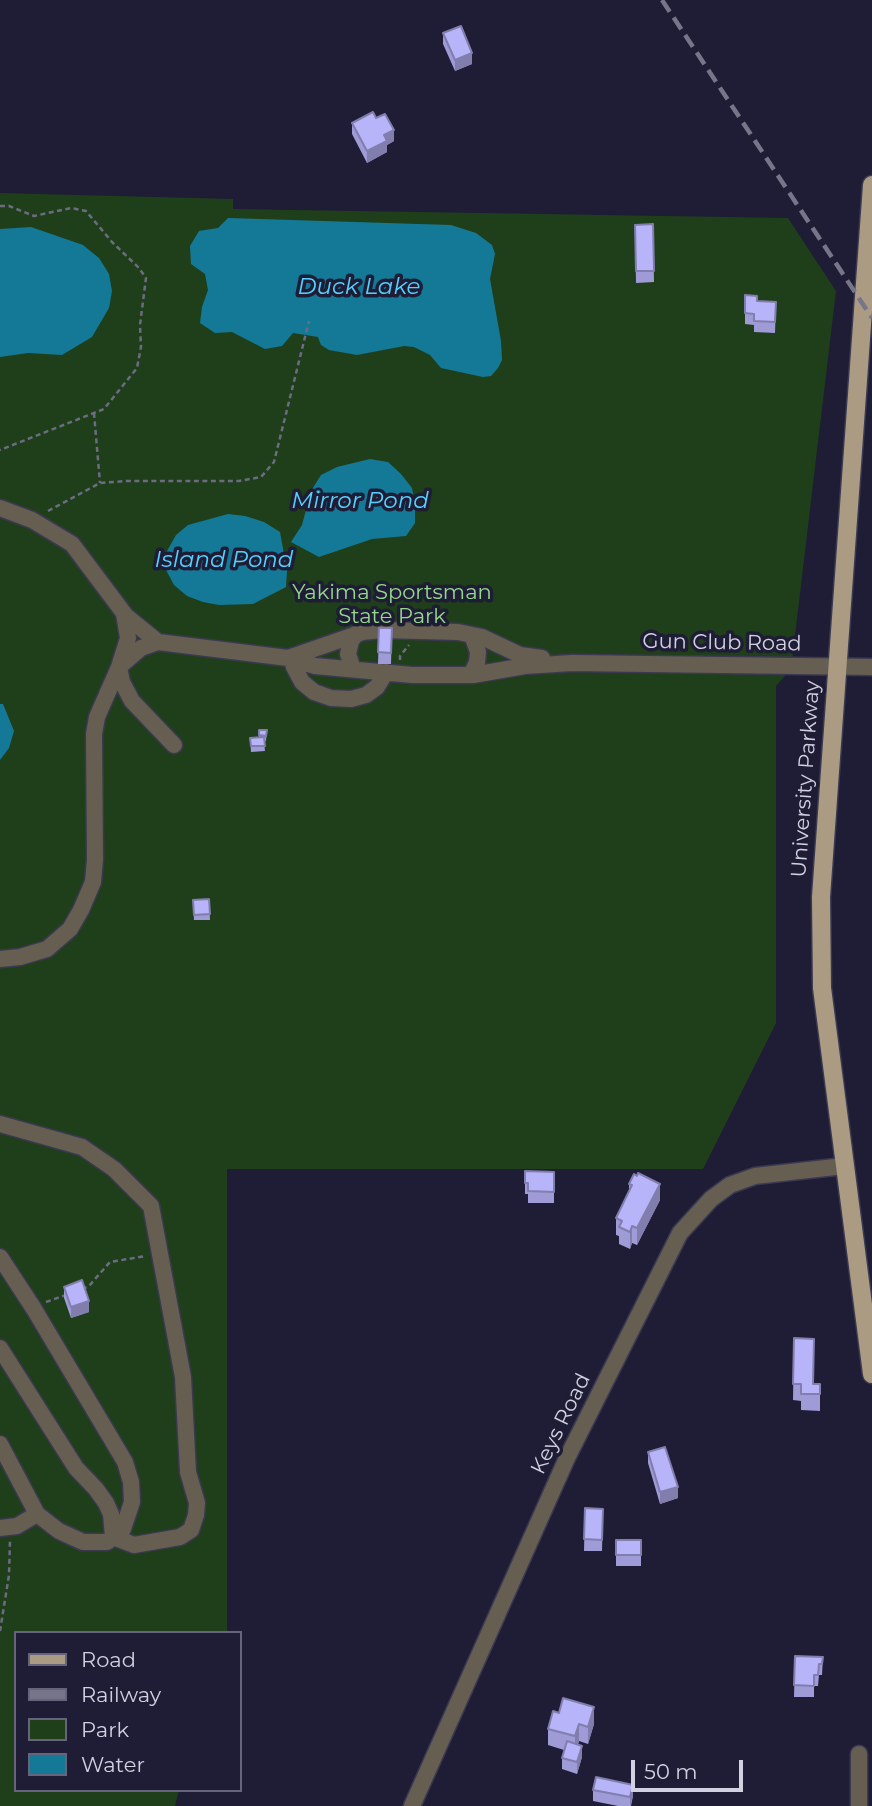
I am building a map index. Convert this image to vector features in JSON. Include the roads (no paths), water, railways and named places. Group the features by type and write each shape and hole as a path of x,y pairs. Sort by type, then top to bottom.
{"main road":[{"name":"University Parkway","path":"872,185 821,897 822,988 872,1374"}],"street":[{"path":"0,508 32,520 72,544 124,614 158,642"},
{"path":"0,959 20,957 47,949 70,929 93,882 94,734 97,718 127,646 128,629 124,614"},
{"name":"Gun Club Road","path":"290,658 356,634 381,630 458,632 482,637 520,655 572,663"},
{"path":"353,670 348,654 356,634"},
{"path":"471,675 478,652 472,635"},
{"name":"Gun Club Road","path":"158,642 290,658 315,666 393,673 471,675 525,666 572,663 872,667"},
{"path":"119,667 141,648 158,642"},
{"path":"290,658 302,682 314,692 331,698 351,699 366,695 393,673"},
{"path":"119,667 122,682 132,701 174,746"},
{"path":"0,1124 82,1147 114,1168 150,1206 183,1377 188,1472 197,1503 196,1515 191,1531 180,1537 134,1545 113,1537"},
{"name":"Keys Road","path":"412,1806 567,1458 680,1233 711,1199 730,1185 754,1177 844,1166"},
{"path":"0,1257 125,1462 131,1482 132,1502 123,1529 107,1542 83,1542 59,1531 37,1514 0,1444"},
{"path":"0,1348 76,1468 106,1503 111,1514 113,1537"},
{"path":"4,1527 17,1526 37,1514"},
{"path":"859,1754 859,1806"}],"water":[{"name":"Duck Lake","path":"228,218 451,225 476,233 492,245 495,254 490,279 501,341 502,360 498,368 491,376 483,377 441,368 430,355 414,347 404,346 357,355 329,350 321,345 318,337 293,333 282,346 265,349 232,332 215,333 200,323 208,290 205,274 191,264 190,246 199,231 218,228"},
{"path":"31,227 83,245 99,258 109,274 112,291 109,308 92,337 62,355 28,353 0,357 0,229"},
{"name":"Mirror Pond","path":"370,459 388,462 412,488 415,523 406,536 372,539 319,557 291,542 302,525 311,491 321,475 337,467"},
{"name":"Island Pond","path":"228,514 264,522 280,532 287,571 286,587 253,604 219,605 187,596 174,585 166,570 166,553 176,535 188,525"},
{"path":"0,704 3,704 14,731 9,748 0,760"}],"railway":[{"path":"662,0 872,318"}],"park label":[{"name":"Yakima Sportsman State Park","path":"392,605"}]}
